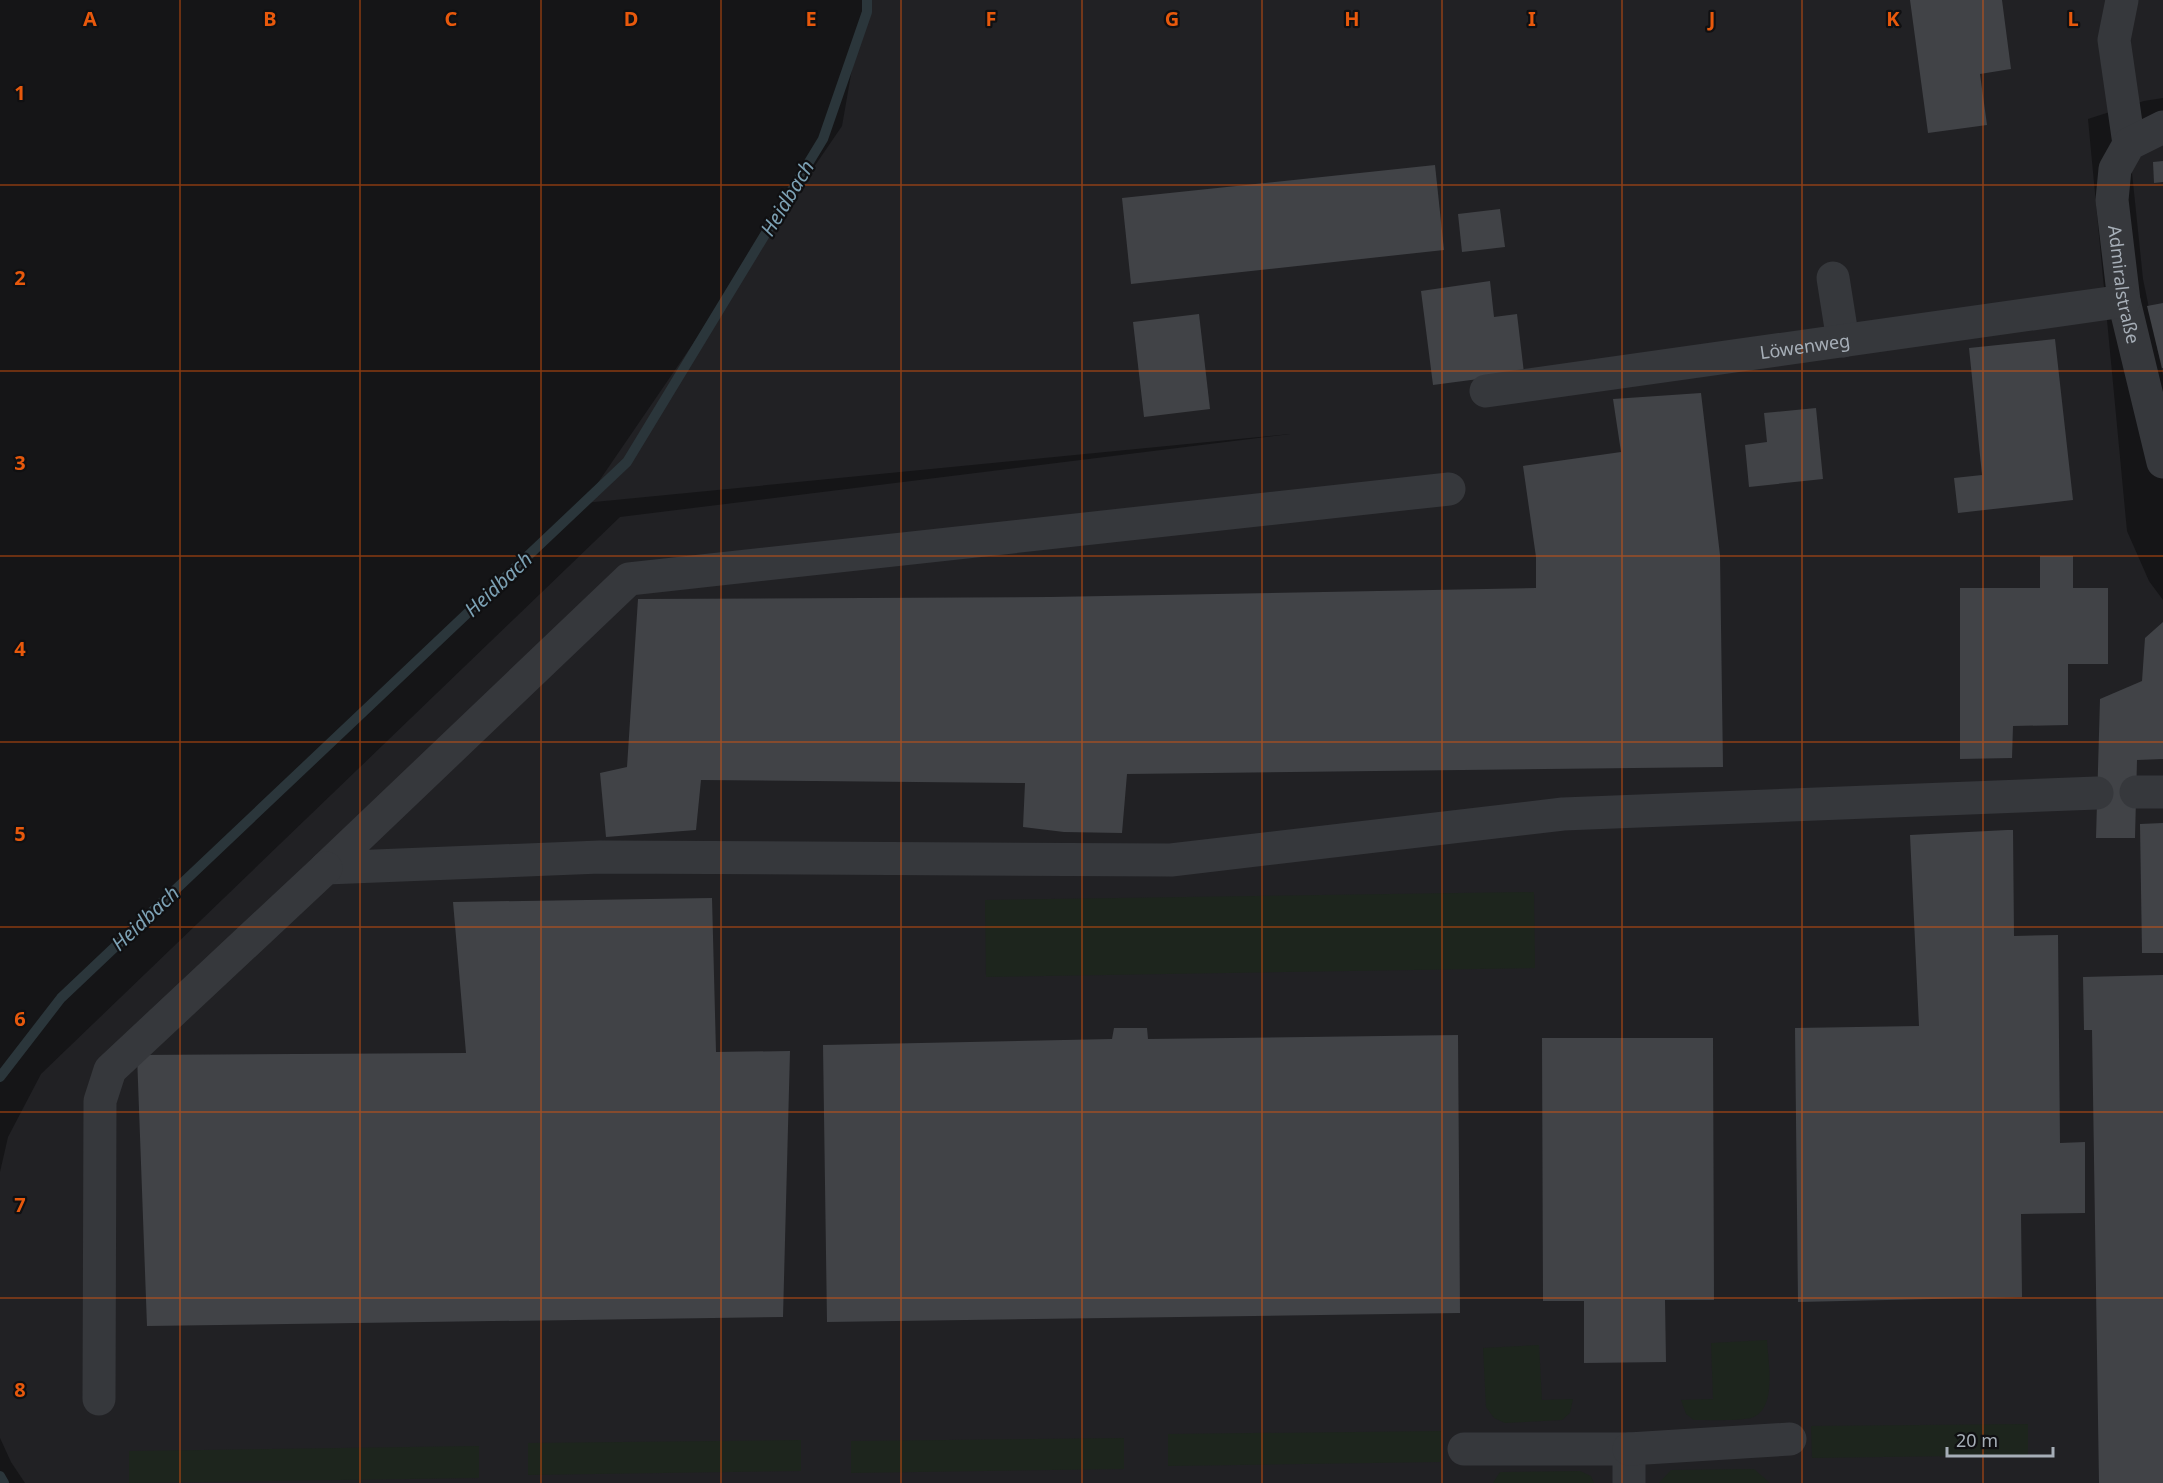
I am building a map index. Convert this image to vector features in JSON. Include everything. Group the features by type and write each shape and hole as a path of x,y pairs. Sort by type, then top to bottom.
{"street":[{"path":"2122,0 2114,40 2129,144 2163,127"},
{"name":"Admiralstraße","path":"2129,144 2115,169 2112,200 2124,301 2163,462"},
{"path":"1833,278 1843,341"},
{"name":"Löwenweg","path":"1486,392 2124,301"},
{"path":"99,1398 100,1101 111,1070 629,579 1449,489"},
{"path":"326,868 600,857 1171,860 1563,814 2097,793"},
{"path":"1464,1449 1629,1449 1790,1439"},
{"path":"1629,1449 1629,1483"}],"shaded area":[{"path":"864,0 2163,0 2163,98 2144,101 2088,119 2127,531 2149,581 2163,600 2163,1483 25,1483 11,1462 0,1438 0,1172 8,1137 41,1074 620,517 1290,434 584,503 842,126"},
{"path":"2163,138 2163,376 2143,279 2129,144"},
{"path":"1534,892 1535,968 986,977 985,900"},
{"path":"1767,1340 1770,1384 1765,1406 1759,1413 1751,1418 1738,1420 1694,1420 1686,1414 1681,1400 1713,1399 1711,1343"},
{"path":"1539,1345 1542,1400 1573,1399 1570,1413 1562,1420 1505,1423 1494,1418 1486,1407 1483,1348"},
{"path":"2028,1424 2028,1455 1812,1458 1811,1426"},
{"path":"1441,1431 1441,1462 1168,1466 1168,1434"},
{"path":"1124,1438 1124,1469 851,1473 851,1441"},
{"path":"801,1440 801,1471 528,1475 528,1443"},
{"path":"479,1446 479,1478 129,1483 129,1451"},
{"path":"1754,1469 1770,1483 1659,1483 1671,1470"},
{"path":"1580,1471 1591,1476 1594,1483 1493,1483 1500,1472"}],"building":[{"path":"1910,0 2002,0 2011,69 1980,74 1987,125 1928,133"},
{"path":"2163,161 2163,182 2154,183 2153,162"},
{"path":"1435,165 1444,250 1131,284 1122,198"},
{"path":"1500,209 1505,247 1462,252 1458,214"},
{"path":"1490,281 1494,317 1517,314 1524,373 1433,385 1421,291"},
{"path":"2163,303 2163,368 2162,368 2147,306"},
{"path":"1199,314 1210,409 1144,417 1133,322"},
{"path":"2055,339 2073,500 1958,513 1954,478 1982,475 1969,348"},
{"path":"1701,393 1720,555 1723,767 1127,774 1122,833 1064,832 1023,827 1025,783 701,780 696,830 606,837 600,773 627,767 638,599 1050,597 1536,588 1536,557 1523,466 1621,452 1613,399"},
{"path":"1816,408 1823,479 1749,487 1745,445 1767,442 1764,413"},
{"path":"2040,556 2073,556 2073,588 2108,588 2108,664 2068,664 2068,725 2013,726 2012,758 1960,759 1960,588 2040,588"},
{"path":"2163,622 2163,759 2137,760 2135,838 2096,838 2100,699 2142,681 2145,638"},
{"path":"2163,823 2163,953 2142,953 2140,824"},
{"path":"2013,830 2014,936 2058,935 2060,1143 2085,1142 2085,1213 2021,1214 2022,1297 1798,1302 1795,1028 1919,1026 1910,835"},
{"path":"712,898 716,1052 790,1051 783,1317 147,1326 137,1055 466,1053 453,902"},
{"path":"2163,975 2163,1483 2099,1483 2092,1030 2084,1030 2083,977"},
{"path":"1114,1028 1147,1028 1148,1039 1458,1035 1460,1313 827,1322 823,1045 1112,1039"},
{"path":"1542,1038 1713,1038 1714,1300 1665,1300 1666,1362 1584,1363 1584,1301 1543,1301"}],"waterway":[{"name":"Heidbach","path":"0,1077 61,998 627,462 823,139 867,12 867,0"},
{"name":"Heidbach","path":"0,1476 4,1483"}]}
